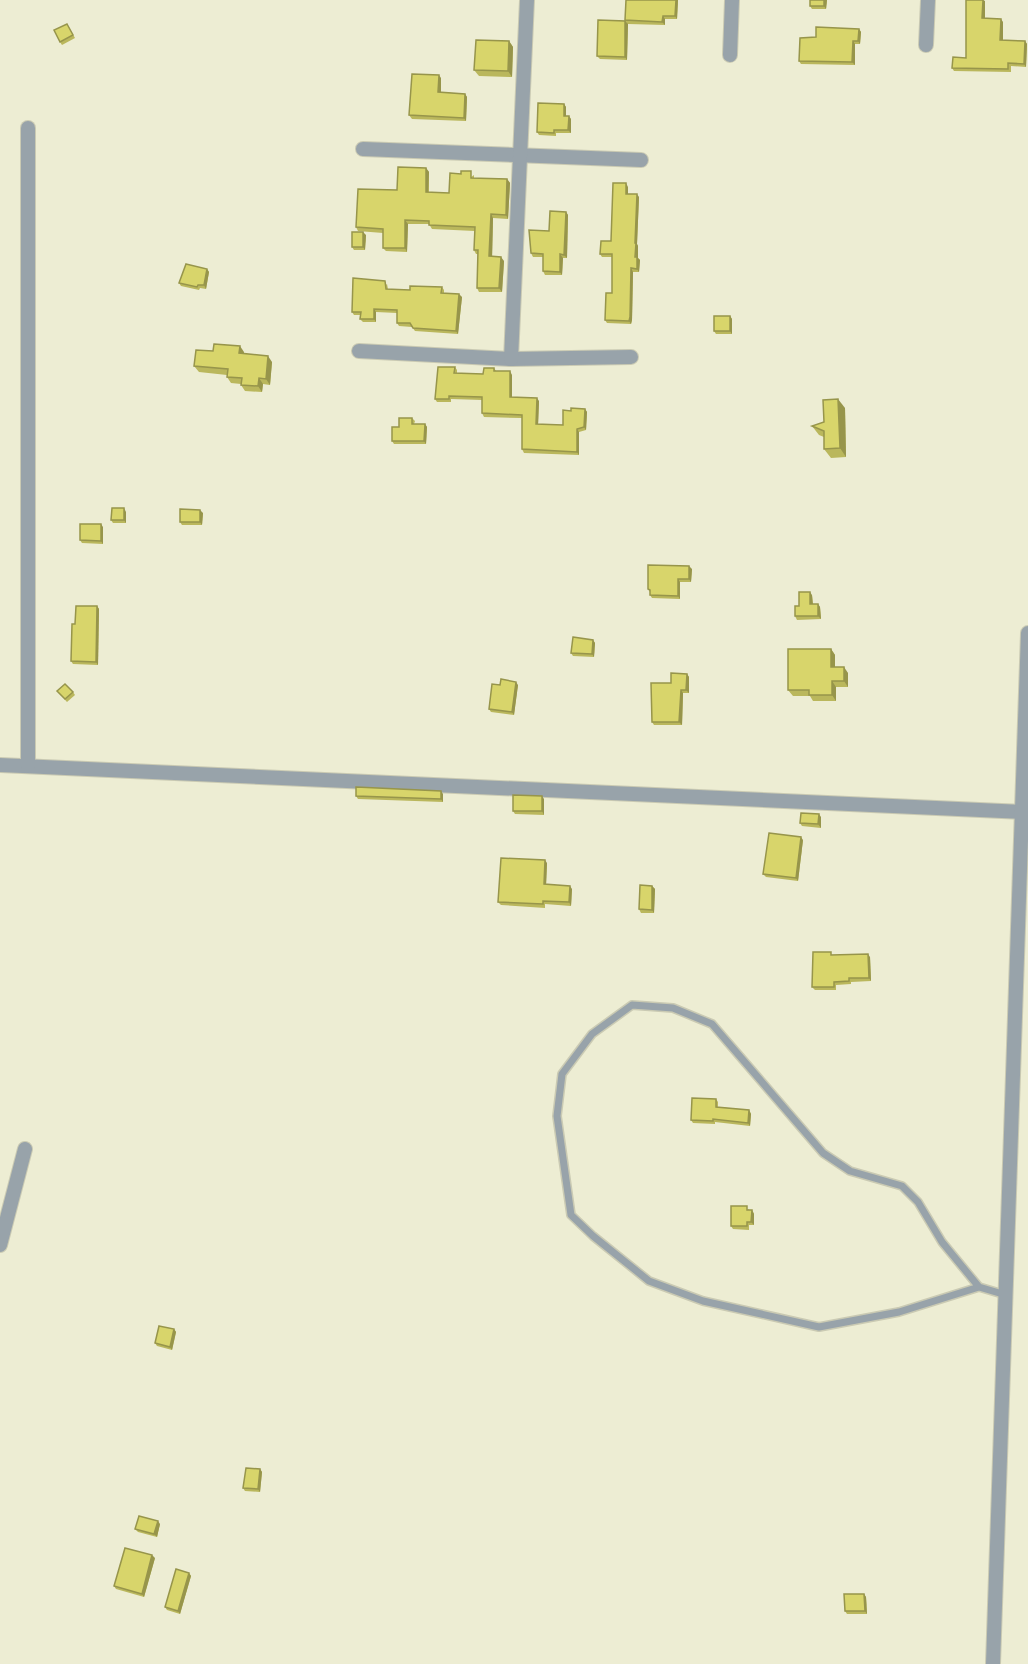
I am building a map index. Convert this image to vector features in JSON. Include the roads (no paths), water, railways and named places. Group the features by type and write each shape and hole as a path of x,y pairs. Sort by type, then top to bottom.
{"street":[{"path":"511,359 527,0"},
{"path":"730,55 732,0"},
{"path":"926,45 928,0"},
{"path":"28,128 28,766"},
{"path":"363,149 641,160"},
{"path":"359,351 511,359 631,357"},
{"path":"993,1664 1028,633"},
{"path":"0,765 1023,812"},
{"path":"0,1245 25,1149"}],"lane":[{"path":"979,1287 942,1242 918,1202 902,1186 850,1171 824,1153 712,1024 673,1008 632,1005 592,1034 573,1056 562,1074 557,1116 571,1215 593,1236 649,1281 703,1301 819,1328 898,1312 979,1287 1006,1295"}]}
